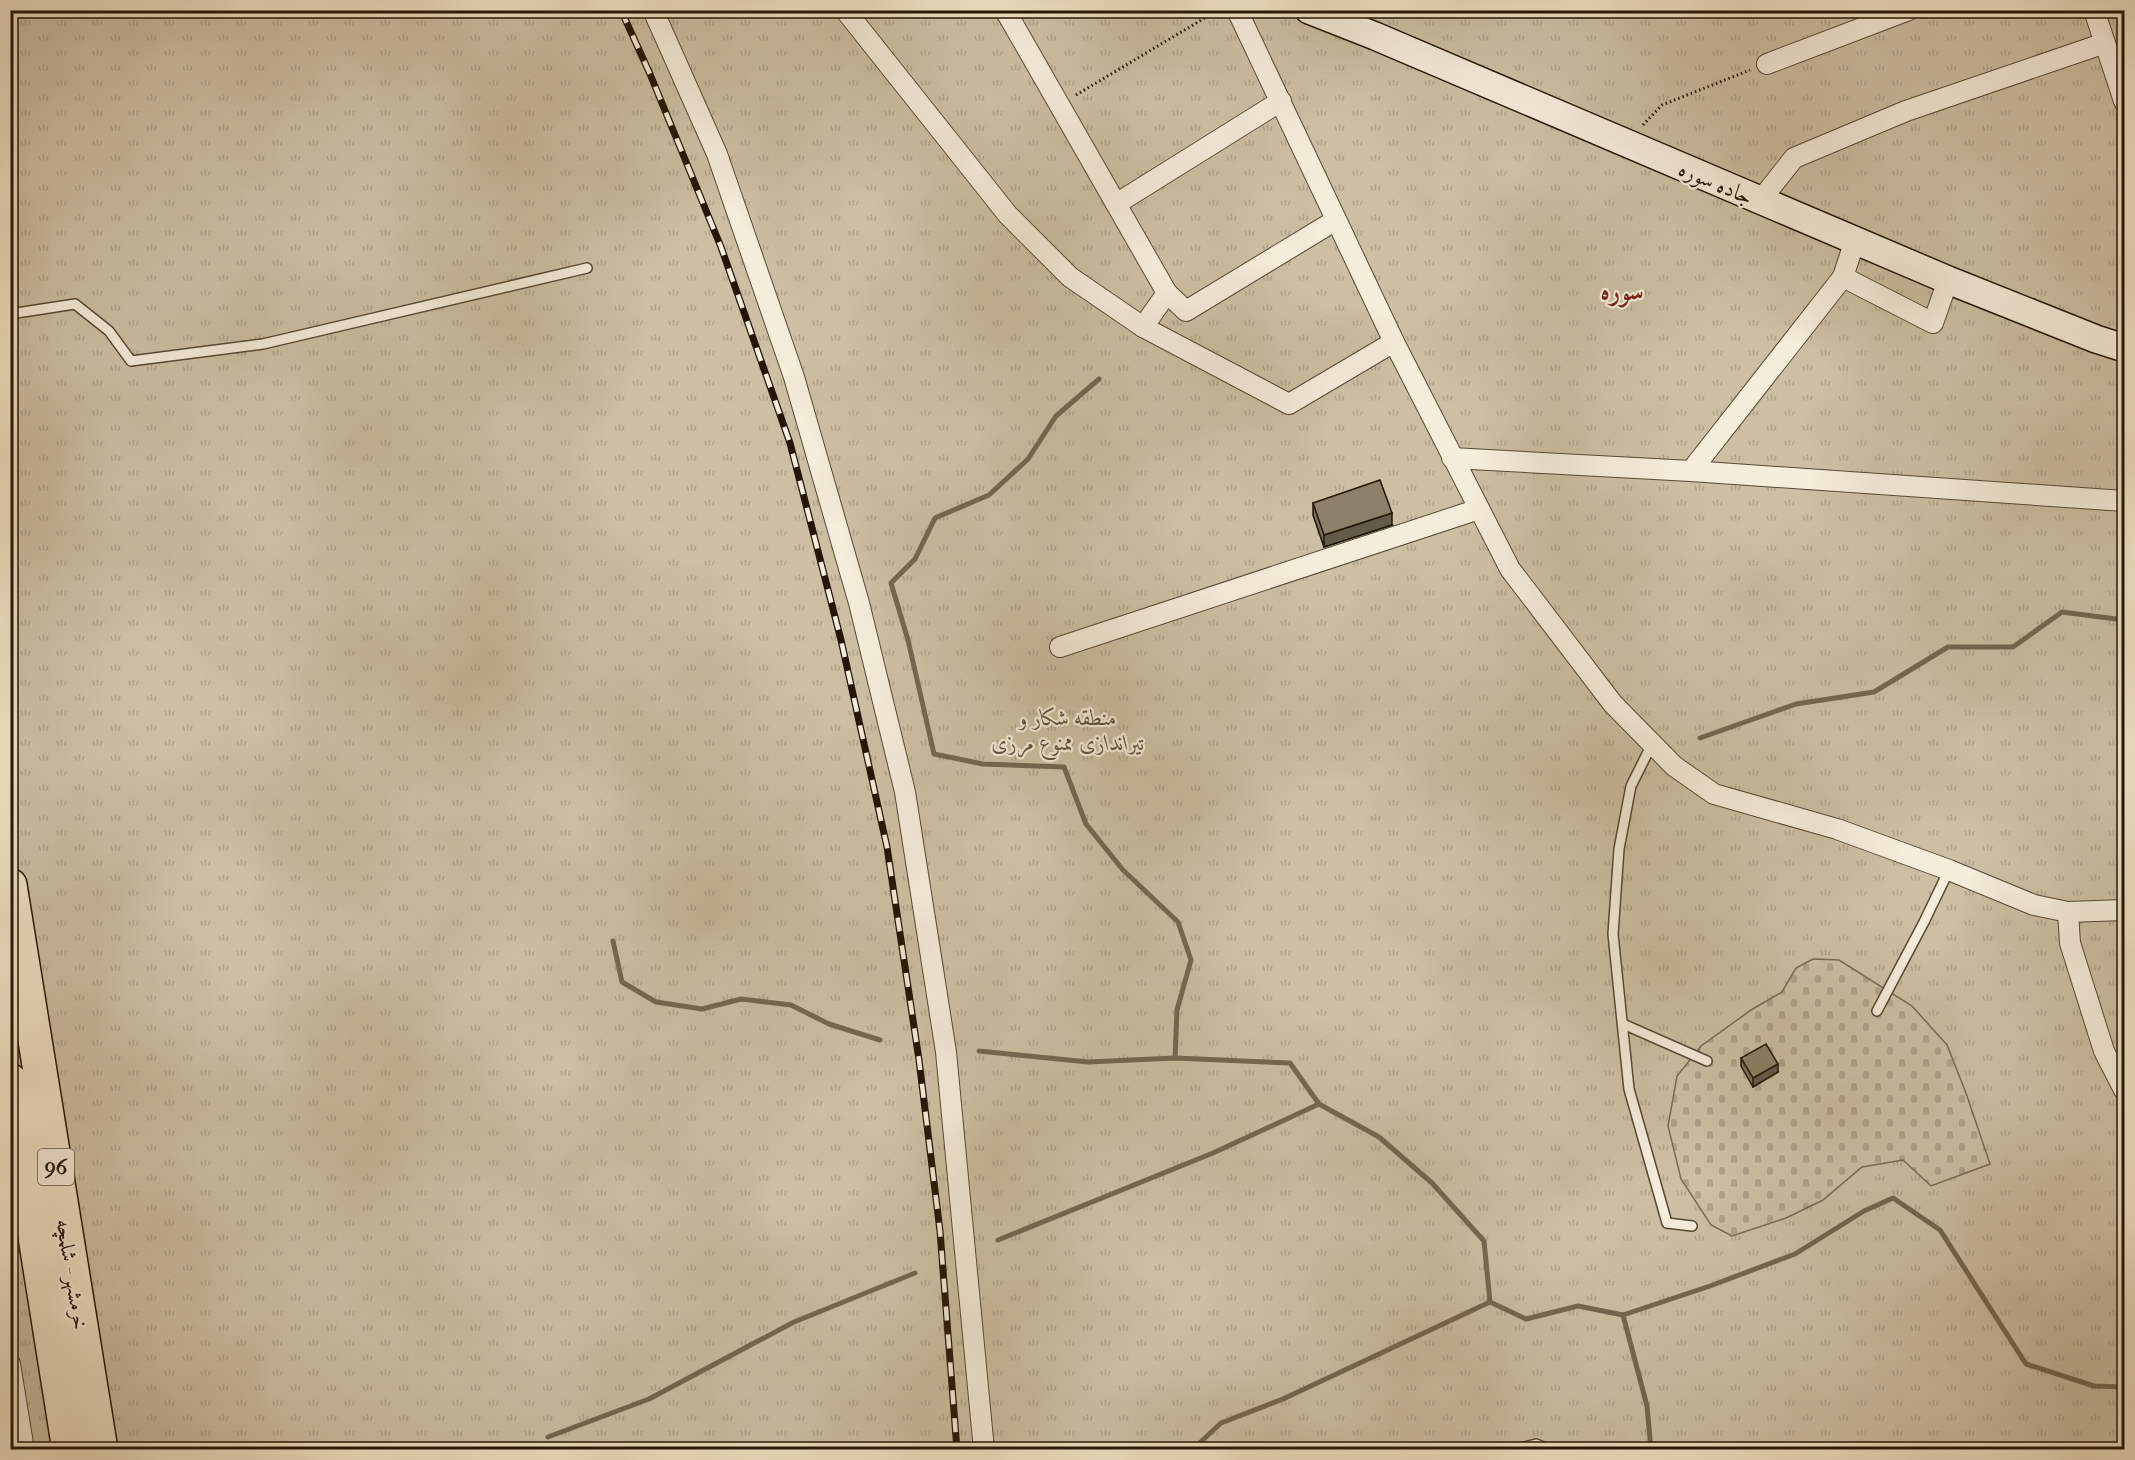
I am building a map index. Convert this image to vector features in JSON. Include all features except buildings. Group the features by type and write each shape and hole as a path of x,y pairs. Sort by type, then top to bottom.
{"highway":[{"name":"خرمشهر - شلمچه","path":"10,885 100,1449"},
{"name":"خرمشهر - شلمچه","path":"10,1080 69,1449"}],"main road":[{"name":"جاده سوره","path":"1309,10 1948,280 2124,348"}],"street":[{"path":"653,10 717,154 794,377 860,603 905,792 946,1052 984,1449"},
{"path":"845,10 1008,215 1070,277 1143,327 1289,404 1394,342"},
{"path":"1005,10 1167,293 1186,311 1336,220"},
{"path":"1237,10 1394,342 1510,569 1613,704 1652,744 1674,766 1714,794 1837,829 1949,870 2034,905 2068,912 2124,910"},
{"path":"1767,64 1909,10"},
{"path":"2094,10 2124,101"},
{"path":"1760,201 1794,158 1906,111 2105,42"},
{"path":"1116,204 1281,101"},
{"path":"1691,471 1843,277 1855,240"},
{"path":"1843,277 1933,323 1948,280"},
{"path":"1143,327 1167,293"},
{"path":"1452,458 1691,471 2124,501"},
{"path":"1060,647 1479,509"},
{"path":"2068,912 2070,943 2104,1051 2124,1090"},
{"path":"10,1364 24,1449"}],"lane":[{"path":"10,314 75,304 109,331 131,361 263,344 587,268"},
{"path":"1652,744 1631,786 1619,849 1614,934 1629,1089 1667,1223 1692,1226"},
{"path":"1877,1011 1949,870"},
{"path":"1623,1024 1707,1061"},
{"path":"1512,1449 1536,1444 1551,1449"}],"path":[{"path":"1059,105 1218,10"},
{"path":"1625,144 1662,105 1767,64"}],"green space":[{"name":"منطقه شکار و تیراندازی ممنوع مرزی","path":"11,11 2124,11 2124,1449 11,1449"},
{"path":"1813,959 1839,960 1912,1006 1947,1045 1990,1164 1931,1186 1903,1160 1862,1167 1823,1200 1786,1218 1732,1236 1711,1225 1681,1179 1668,1126 1677,1076 1701,1046 1751,1010 1782,992 1796,968"}],"waterway":[{"path":"1099,379 1056,416 1028,459 989,495 935,518 915,559 891,583 908,640 934,754 983,764 1064,767 1086,824 1123,870 1178,922 1191,960 1177,1010 1175,1058"},
{"path":"1700,738 1796,704 1874,692 1948,647 2013,647 2062,612 2124,620"},
{"path":"613,941 622,982 656,1002 702,1009 741,999 791,1005 829,1024 880,1040"},
{"path":"979,1051 1088,1062 1175,1058 1290,1063 1319,1104 1379,1137 1432,1183 1484,1241 1490,1302 1526,1319 1578,1306 1623,1315 1795,1254 1864,1211 1893,1198 1940,1230 2026,1364 2094,1386 2124,1387"},
{"path":"998,1240 1213,1153 1319,1104"},
{"path":"548,1437 649,1399 794,1322 915,1273"},
{"path":"1192,1450 1221,1423 1283,1399 1490,1302"},
{"path":"1623,1315 1647,1406 1651,1450"}],"railway":[{"path":"621,10 650,74 721,247 790,443 841,640 887,847 919,1060 940,1231 957,1450"}],"district":[{"name":"سوره","path":"1622,291"}]}
